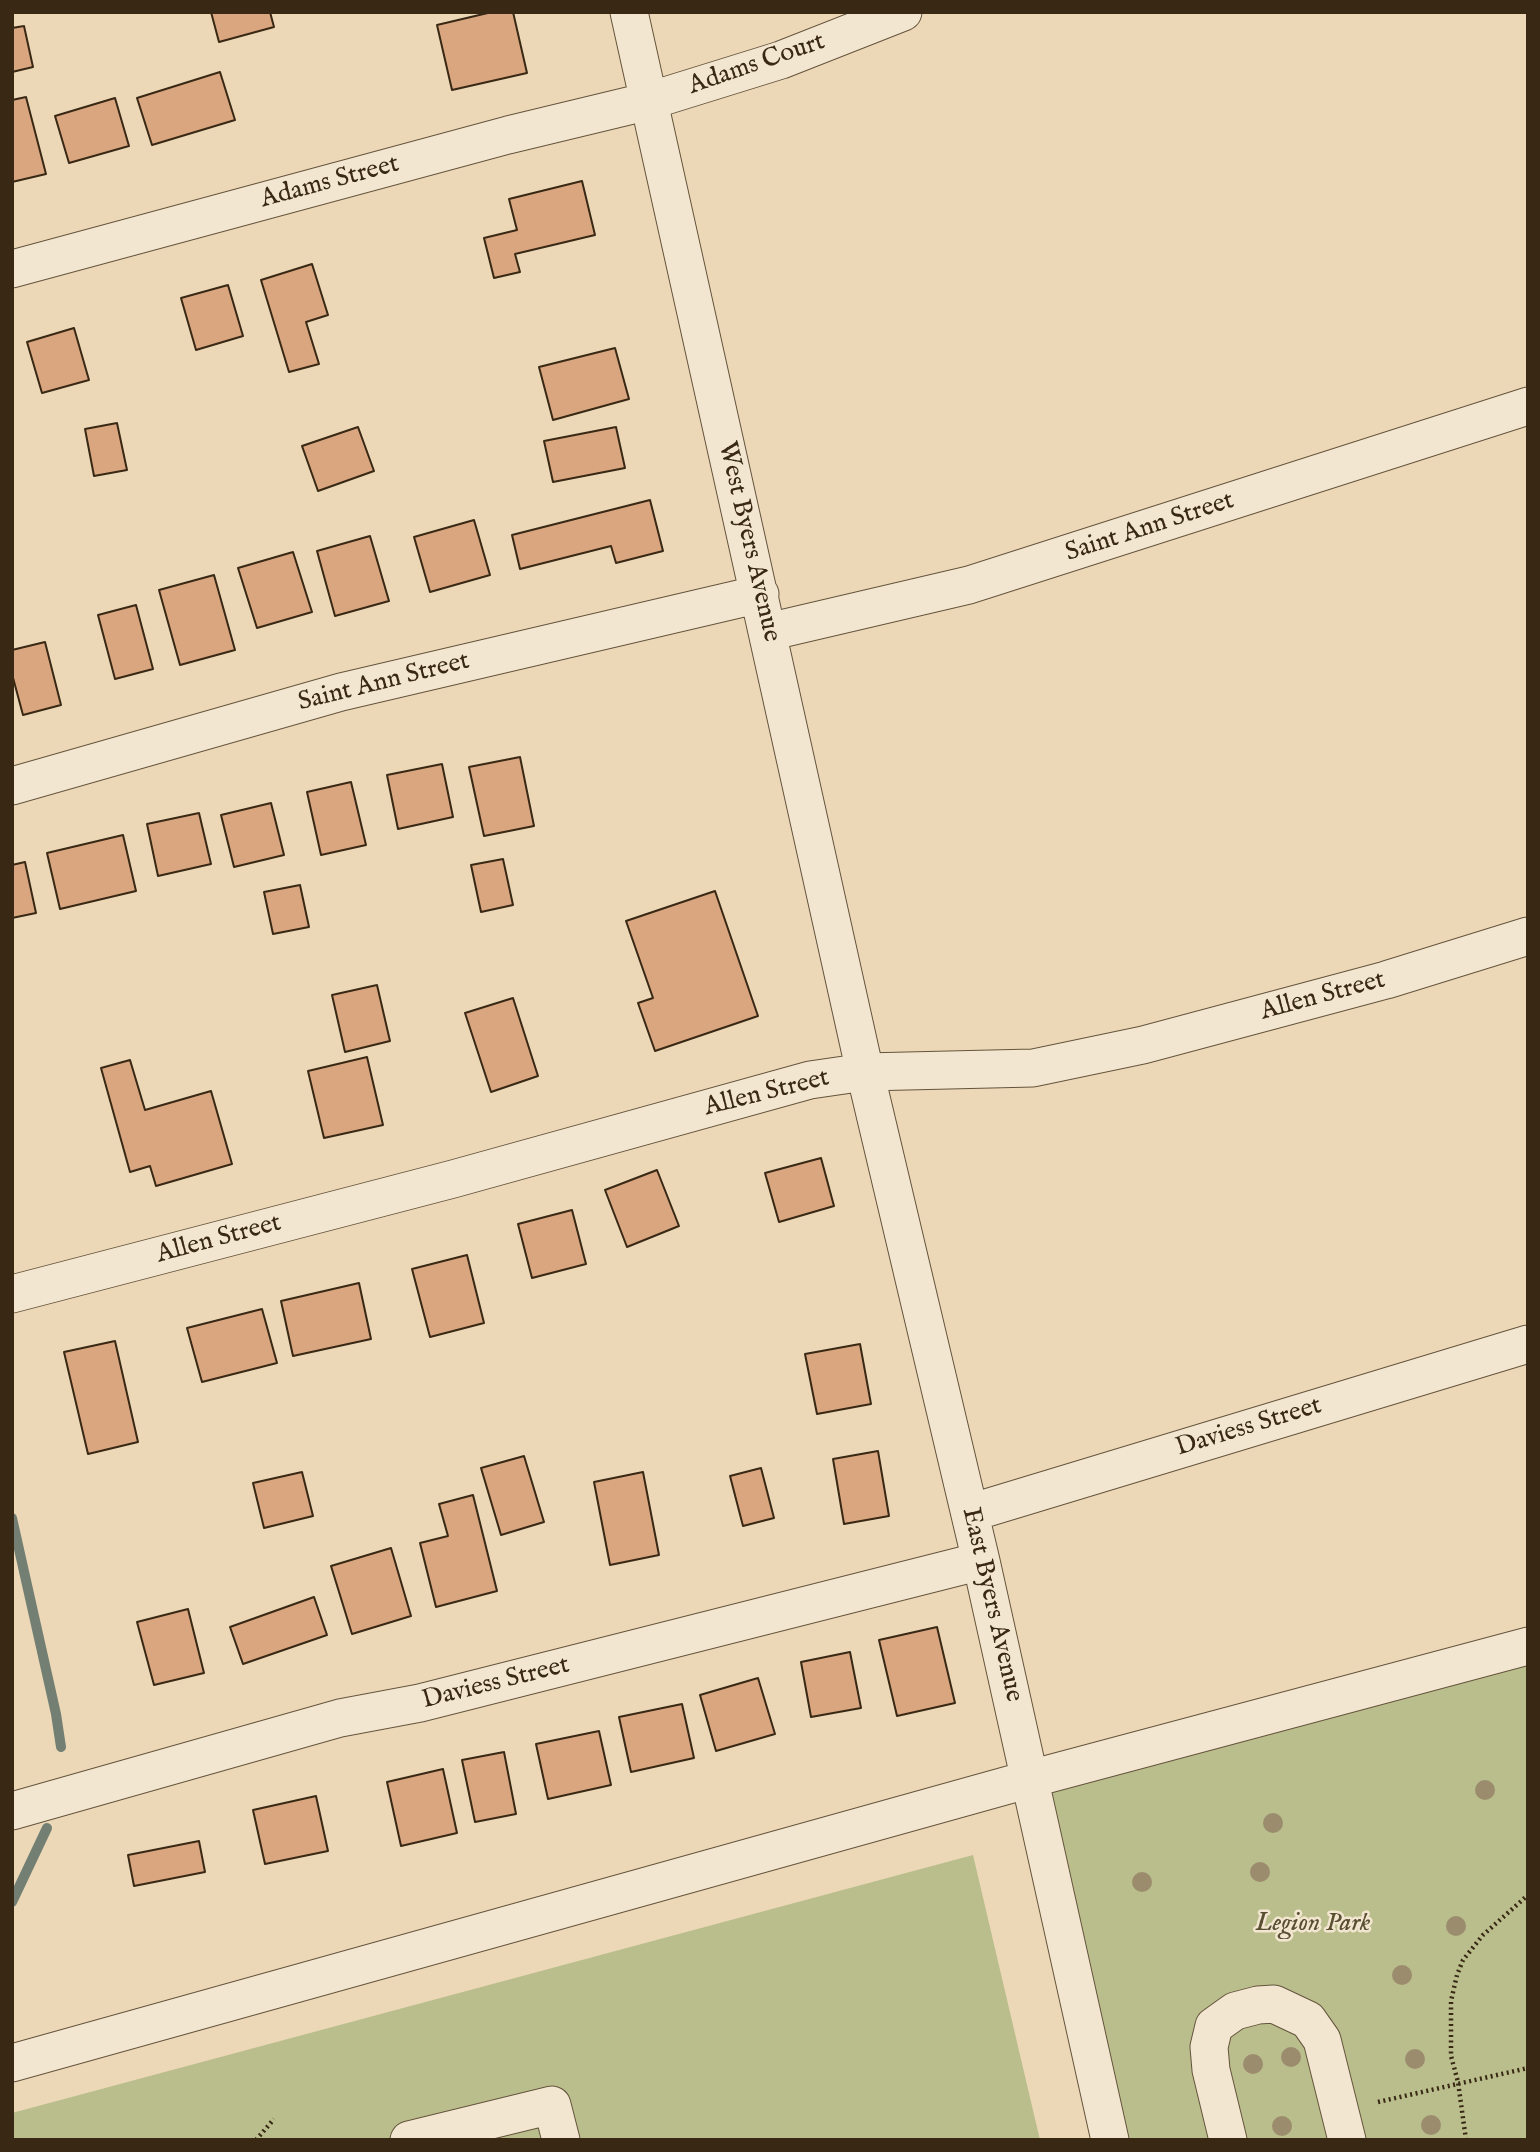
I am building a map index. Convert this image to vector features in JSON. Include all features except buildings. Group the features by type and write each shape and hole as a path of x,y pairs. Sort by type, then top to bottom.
{"street":[{"name":"West Byers Avenue","path":"629,12 865,1072"},
{"name":"Adams Court","path":"649,101 781,60 903,12"},
{"name":"Adams Street","path":"12,269 508,135 649,101"},
{"name":"Saint Ann Street","path":"768,632 969,585 1528,407"},
{"name":"Saint Ann Street","path":"12,786 341,692 760,594"},
{"name":"Allen Street","path":"12,1294 453,1179 810,1080 865,1072 1033,1068 1197,1031 1386,980 1528,936"},
{"name":"East Byers Avenue","path":"865,1072 970,1513 1110,2140"},
{"name":"Daviess Street","path":"970,1513 1528,1344"},
{"name":"Daviess Street","path":"12,1811 341,1718 420,1703 981,1561"},
{"path":"12,2063 1030,1779 1528,1646"},
{"path":"1228,2140 1211,2070 1209,2047 1214,2026 1235,2011 1273,2004 1308,2020 1322,2040 1347,2140"},
{"path":"409,2140 552,2105 561,2140"}],"path":[{"path":"1466,2140 1458,2082 1451,2056 1451,2001 1457,1975 1463,1960 1483,1935 1528,1895"},
{"path":"1378,2102 1528,2068"},
{"path":"257,2140 274,2119"}],"green space":[{"name":"Legion Park","path":"1528,1646 1528,2140 1127,2140 1030,1779"},
{"path":"973,1855 1040,2140 12,2140 12,2113"}],"waterway":[{"path":"12,1518 61,1747"},
{"path":"12,1902 47,1828"}]}
